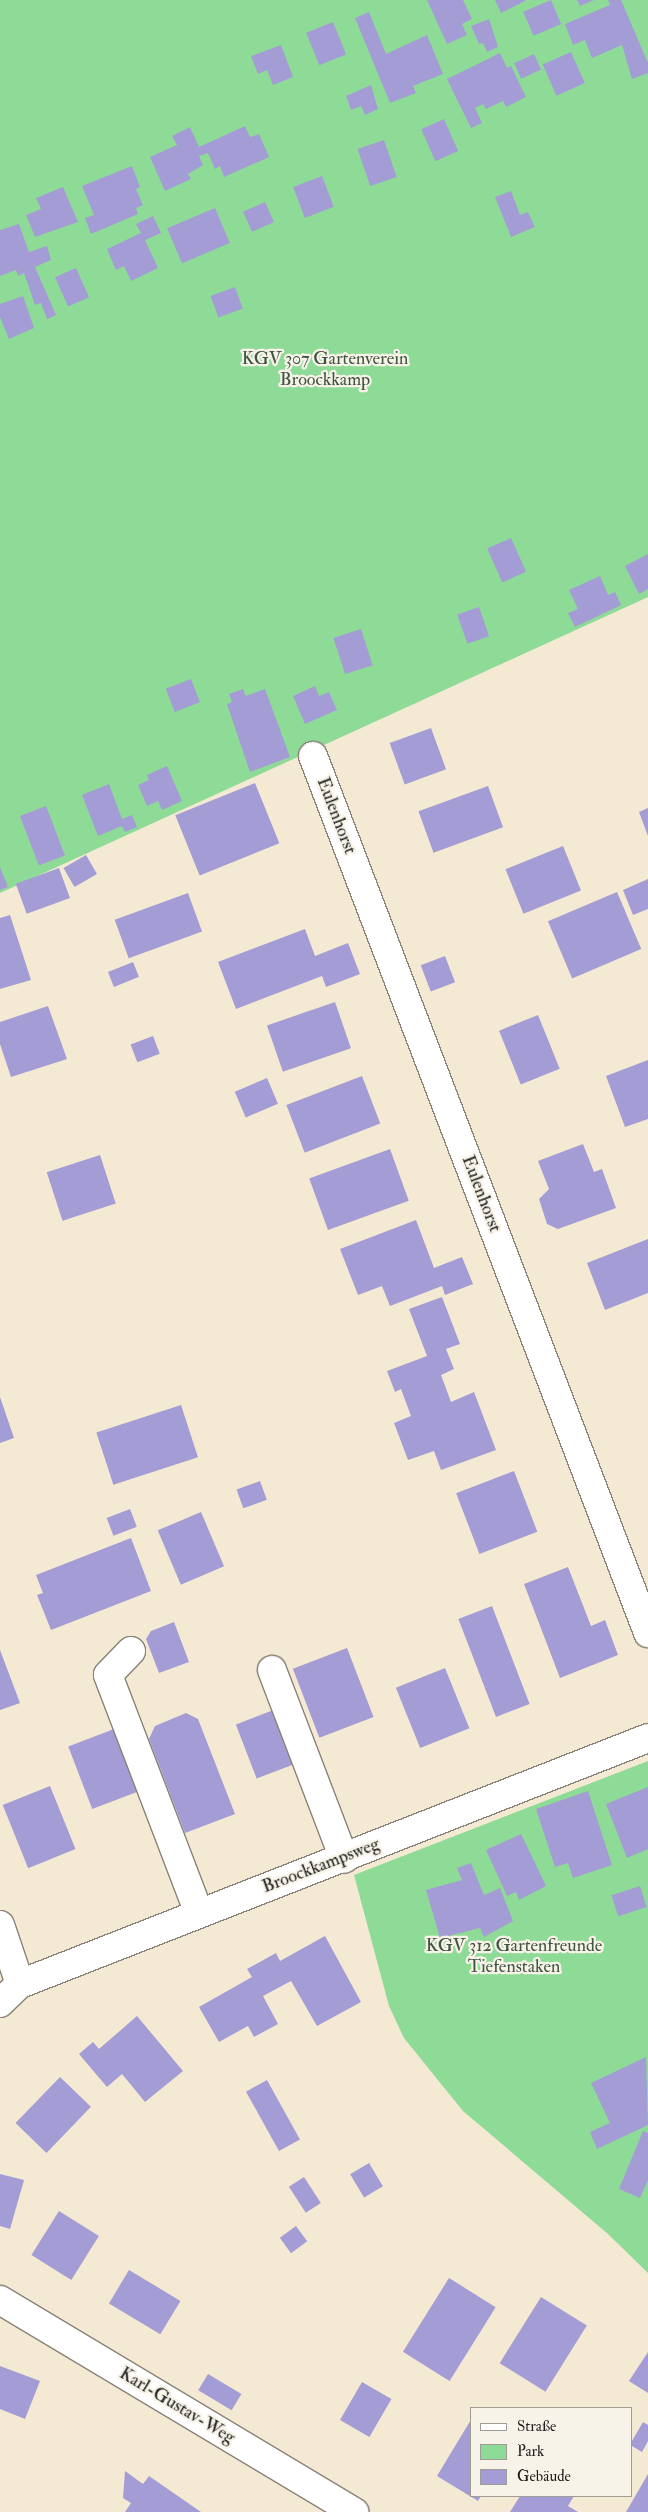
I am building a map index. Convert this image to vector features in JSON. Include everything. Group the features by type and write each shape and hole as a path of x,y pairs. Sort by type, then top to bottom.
{"street":[{"name":"Eulenhorst","path":"314,756 648,1633"},
{"path":"131,1651 108,1675 199,1913"},
{"path":"272,1670 344,1858"},
{"name":"Broockkampsweg","path":"0,2003 20,1984 648,1738"},
{"path":"0,1925 20,1984"},
{"name":"Karl-Gustav-Weg","path":"0,2300 354,2512"}],"green space":[{"name":"KGV 307 Gartenverein Broockkamp","path":"0,0 648,0 648,597 0,893"},
{"name":"KGV 312 Gartenfreunde Tiefenstaken","path":"648,1761 648,2273 608,2234 463,2111 404,2038 389,2006 354,1875"}],"building":[{"path":"427,0 463,0 472,19 462,24 467,35 447,44"},
{"path":"495,0 525,0 525,1 501,13"},
{"path":"551,0 561,24 534,36 523,12"},
{"path":"577,0 594,0 580,6"},
{"path":"608,0 621,0 648,63 648,73 632,79 622,45 592,58 585,40 573,45 565,24 610,5"},
{"path":"369,12 386,54 427,35 443,74 413,86 416,93 390,103 355,18"},
{"path":"489,19 498,47 487,52 483,43 479,44 471,26"},
{"path":"333,22 346,54 319,65 306,33"},
{"path":"281,45 293,77 273,85 267,70 258,74 251,56"},
{"path":"571,52 585,83 557,96 543,65"},
{"path":"500,53 507,68 511,66 526,97 506,107 503,101 486,109 483,104 475,108 482,123 471,128 447,79"},
{"path":"534,54 541,69 521,79 514,63"},
{"path":"371,85 378,109 365,115 361,106 351,110 346,96"},
{"path":"444,119 458,151 435,161 421,129"},
{"path":"245,126 250,137 259,134 269,157 224,177 220,166 215,169 208,153 199,156 203,165 188,174 191,179 165,191 150,157 177,145 172,136 190,127 199,147"},
{"path":"384,140 397,177 370,186 358,149"},
{"path":"132,166 140,187 136,189 143,205 136,208 138,214 91,234 85,218 94,215 82,186"},
{"path":"322,176 334,207 305,218 293,187"},
{"path":"63,187 78,222 35,237 26,215 41,209 36,198"},
{"path":"511,191 520,215 528,212 535,227 511,237 495,197"},
{"path":"265,202 274,222 252,232 243,212"},
{"path":"215,208 230,243 182,263 167,228"},
{"path":"153,216 161,233 145,240 158,268 131,281 124,266 116,270 107,249 141,233 136,224"},
{"path":"19,224 29,252 47,246 51,260 35,267 56,315 47,319 41,303 35,305 24,273 18,276 16,270 0,276 0,230"},
{"path":"76,268 89,297 68,307 55,277"},
{"path":"235,287 243,309 218,318 211,296"},
{"path":"23,296 34,328 9,339 0,317 0,304"},
{"path":"511,538 526,572 502,582 487,549"},
{"path":"648,554 648,589 639,594 625,566"},
{"path":"600,576 608,595 615,592 621,605 575,627 568,613 578,609 569,590"},
{"path":"479,607 489,636 467,644 457,614"},
{"path":"361,629 373,665 345,674 333,638"},
{"path":"191,679 200,702 175,712 166,689"},
{"path":"315,686 319,696 329,692 337,710 305,724 293,696"},
{"path":"243,689 246,696 265,689 290,757 250,772 227,704 232,702 229,694"},
{"path":"431,728 446,769 405,784 390,743"},
{"path":"167,766 182,801 162,810 158,801 147,806 138,785 149,780 147,775"},
{"path":"255,783 279,843 200,875 175,815"},
{"path":"109,784 122,819 132,815 137,827 125,832 122,826 98,836 82,795"},
{"path":"488,786 503,827 434,853 418,811"},
{"path":"46,806 65,855 39,866 20,816"},
{"path":"648,808 648,836 639,812"},
{"path":"563,846 581,891 523,914 506,869"},
{"path":"86,855 97,874 74,887 63,868"},
{"path":"0,867 8,887 0,890"},
{"path":"59,868 70,898 27,914 16,884"},
{"path":"648,879 648,909 633,915 623,890"},
{"path":"617,892 641,949 572,978 548,921"},
{"path":"188,893 202,932 129,958 115,920"},
{"path":"10,915 31,980 0,989 0,918"},
{"path":"305,929 315,956 348,943 360,974 326,987 322,976 236,1009 218,962"},
{"path":"445,956 455,982 431,991 421,965"},
{"path":"133,962 139,977 114,987 108,972"},
{"path":"335,1002 351,1048 283,1072 267,1025"},
{"path":"48,1006 67,1059 11,1077 0,1044 0,1022"},
{"path":"538,1015 560,1069 521,1085 499,1031"},
{"path":"153,1036 160,1054 137,1062 131,1045"},
{"path":"648,1060 648,1119 625,1127 606,1076"},
{"path":"362,1076 380,1124 305,1153 286,1105"},
{"path":"267,1078 278,1104 246,1117 235,1092"},
{"path":"583,1144 594,1172 602,1169 616,1208 558,1229 547,1224 539,1199 549,1189 538,1161"},
{"path":"390,1149 409,1201 328,1230 309,1178"},
{"path":"100,1155 116,1204 63,1221 47,1172"},
{"path":"416,1220 434,1268 462,1257 473,1284 445,1295 442,1286 390,1306 382,1286 358,1295 340,1249"},
{"path":"648,1239 648,1293 605,1310 587,1263"},
{"path":"442,1297 460,1344 446,1349 454,1369 441,1375 451,1402 474,1392 496,1450 441,1470 434,1451 408,1460 394,1423 411,1416 401,1389 395,1392 387,1371 427,1356 409,1309"},
{"path":"0,1397 14,1438 0,1443"},
{"path":"181,1405 198,1457 113,1485 96,1433"},
{"path":"514,1471 537,1532 479,1554 456,1493"},
{"path":"260,1481 267,1500 243,1508 237,1490"},
{"path":"130,1509 137,1527 113,1536 107,1518"},
{"path":"201,1512 224,1566 181,1585 158,1530"},
{"path":"131,1538 151,1591 51,1630 37,1595 43,1593 36,1575"},
{"path":"568,1567 591,1626 605,1620 618,1655 560,1678 524,1584"},
{"path":"492,1606 530,1704 496,1717 458,1619"},
{"path":"174,1622 189,1662 159,1673 146,1639 151,1631"},
{"path":"347,1648 374,1717 319,1738 293,1669"},
{"path":"0,1650 20,1703 0,1710"},
{"path":"445,1668 469,1728 420,1748 396,1688"},
{"path":"276,1709 297,1763 257,1779 236,1724"},
{"path":"186,1713 198,1719 235,1814 185,1833 149,1739 155,1726"},
{"path":"114,1729 138,1792 92,1809 68,1747"},
{"path":"50,1786 75,1849 28,1868 3,1805"},
{"path":"648,1787 648,1849 627,1858 606,1804"},
{"path":"588,1791 612,1865 573,1878 568,1863 555,1867 536,1809"},
{"path":"521,1834 546,1886 519,1900 516,1892 507,1896 486,1850"},
{"path":"471,1863 484,1895 500,1888 513,1921 484,1937 480,1928 440,1938 426,1890 462,1880 457,1868"},
{"path":"640,1886 647,1907 618,1916 611,1895"},
{"path":"325,1936 361,2002 317,2026 291,1981 263,1996 278,2024 254,2037 248,2026 219,2042 199,2007 252,1977 247,1969 276,1953 280,1961"},
{"path":"137,2016 183,2071 145,2102 122,2074 107,2087 79,2054 93,2042 99,2049"},
{"path":"646,2057 648,2125 597,2149 590,2132 610,2123 591,2083"},
{"path":"60,2077 91,2107 46,2153 16,2123"},
{"path":"267,2080 300,2139 279,2151 246,2092"},
{"path":"643,2131 648,2133 648,2180 640,2198 619,2189"},
{"path":"369,2163 383,2186 364,2197 350,2174"},
{"path":"0,2174 24,2180 10,2229 0,2226"},
{"path":"304,2177 321,2203 306,2213 289,2187"},
{"path":"59,2211 99,2236 71,2280 31,2255"},
{"path":"296,2226 307,2241 291,2253 280,2238"},
{"path":"129,2270 180,2301 160,2334 109,2303"},
{"path":"449,2278 496,2307 450,2381 403,2352"},
{"path":"541,2297 587,2326 545,2392 500,2363"},
{"path":"648,2352 648,2393 629,2381"},
{"path":"0,2366 40,2381 25,2419 0,2409"},
{"path":"208,2374 241,2394 232,2410 198,2390"},
{"path":"362,2382 391,2399 369,2437 340,2420"},
{"path":"470,2421 470,2496 437,2476"},
{"path":"643,2422 648,2425 648,2441 642,2452 633,2447 633,2439"},
{"path":"125,2471 143,2484 149,2476 201,2512 125,2512 131,2503 123,2498"},
{"path":"648,2474 648,2512 626,2512"},
{"path":"471,2497 480,2497 478,2501"},
{"path":"519,2497 573,2497 568,2506 578,2512 510,2512"}]}
